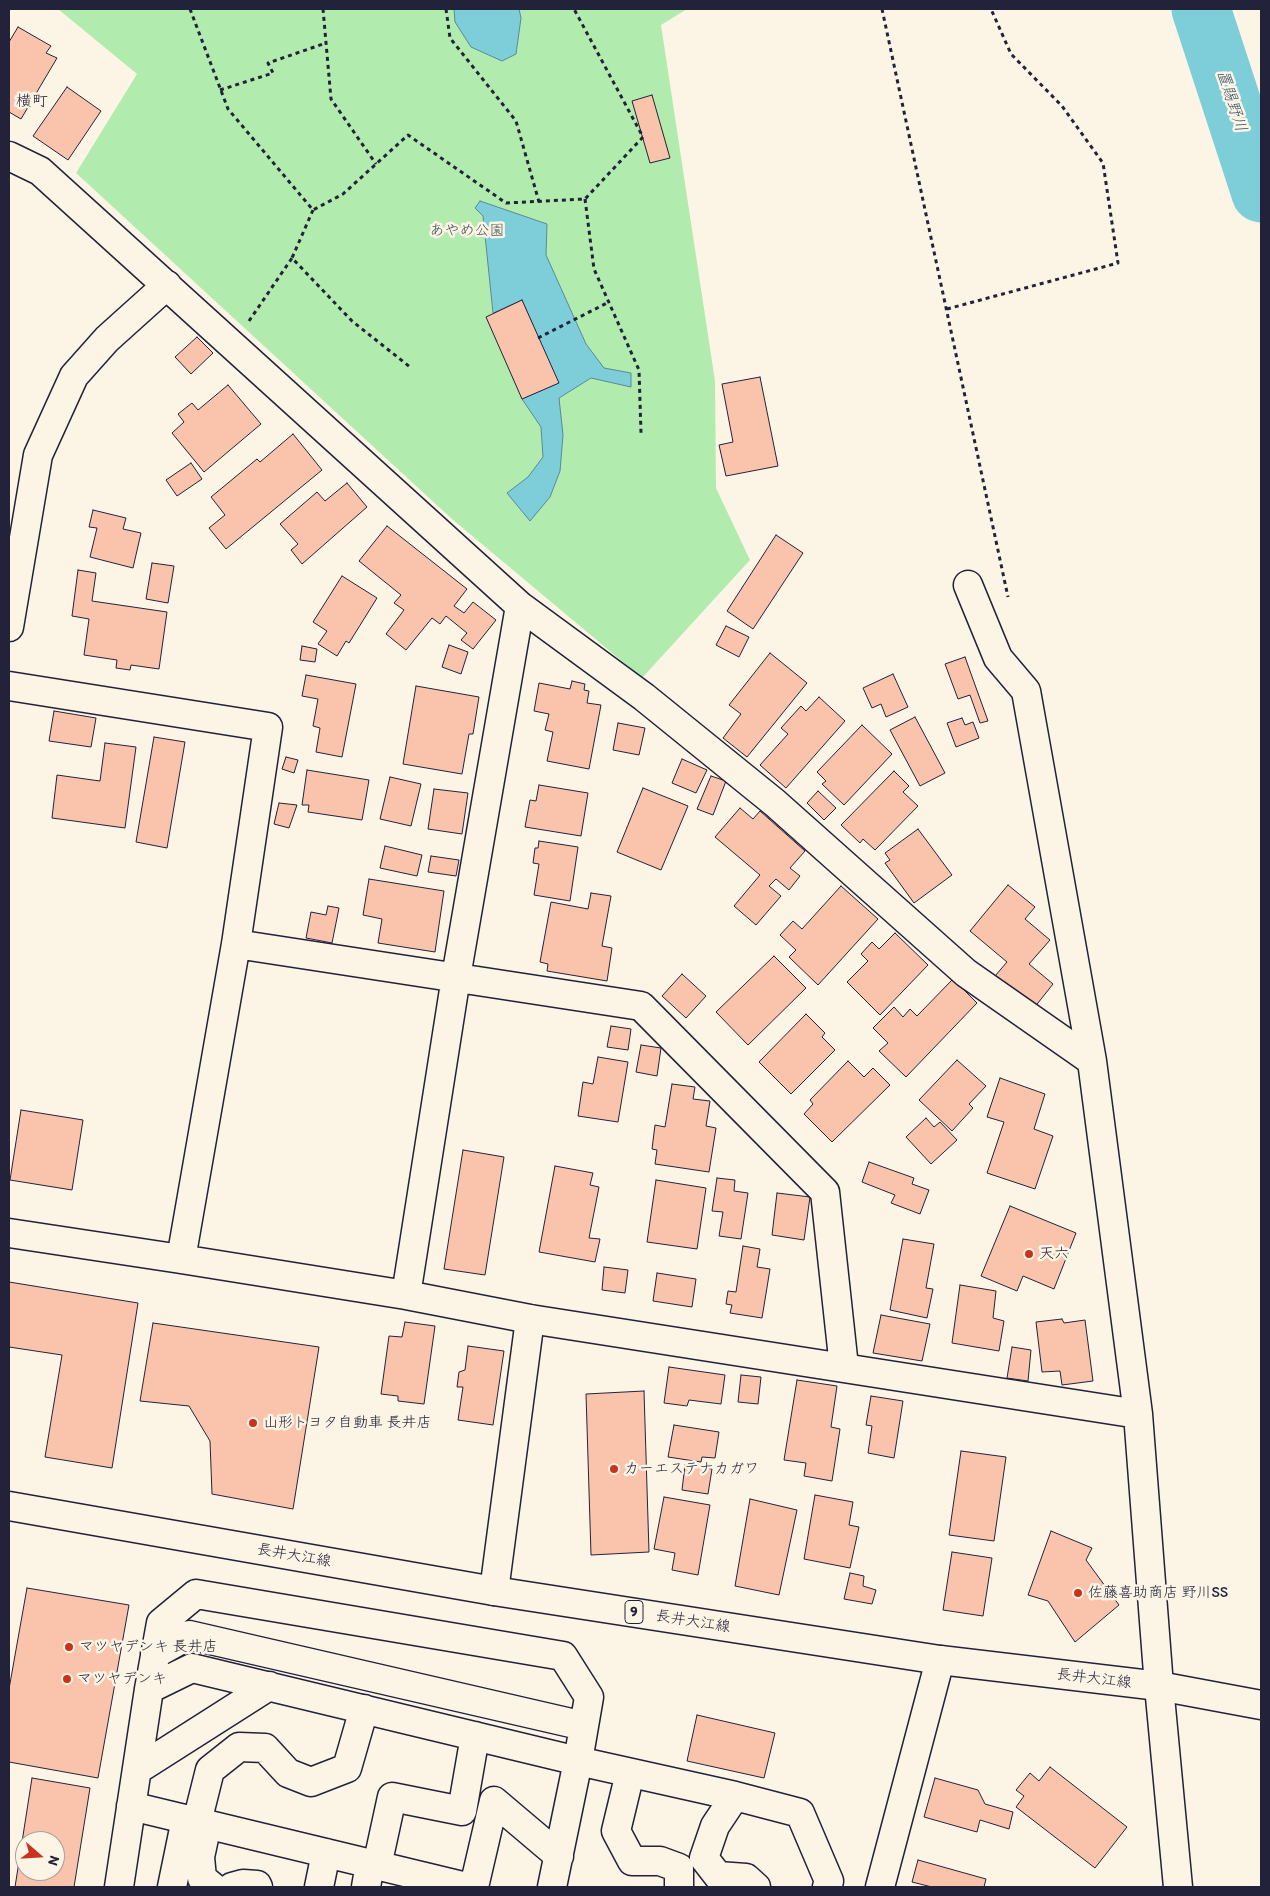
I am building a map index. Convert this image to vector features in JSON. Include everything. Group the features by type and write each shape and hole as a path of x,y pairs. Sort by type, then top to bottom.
{"street":[{"path":"9,156 40,171 520,606 644,697 767,797 966,973 1092,1061"},
{"path":"9,627 38,455 66,393 74,376 107,339 167,286"},
{"path":"968,585 998,658 1026,691 1092,1061 1138,1414 1178,1887"},
{"path":"406,1295 456,977 520,606"},
{"path":"9,686 268,727 236,944 181,1259"},
{"path":"236,944 640,1006 825,1192 844,1367"},
{"path":"9,1233 406,1295 530,1319 1138,1414"},
{"path":"494,1590 530,1319"},
{"name":"長井大江線","path":"9,1506 494,1590 940,1660 1160,1686 1261,1705"},
{"path":"119,1887 161,1622 196,1594 563,1656 589,1697 552,1887"},
{"path":"155,1654 189,1635 584,1726"},
{"path":"880,1887 940,1660"},
{"path":"149,1689 192,1668 800,1813 829,1881 827,1887"},
{"path":"137,1770 269,1686"},
{"path":"172,1887 197,1822 210,1770 239,1747 265,1748 288,1773 311,1782 347,1768 364,1709"},
{"path":"371,1872 392,1797 462,1811 475,1736"},
{"path":"630,1773 616,1831 632,1861 660,1861 679,1868 679,1887"},
{"path":"735,1796 715,1826 704,1858 718,1876 746,1878 756,1887"},
{"path":"474,1887 494,1801 559,1856"},
{"path":"132,1806 326,1853 371,1872 466,1887"},
{"path":"197,1822 202,1878 213,1887"},
{"path":"319,1887 326,1853"},
{"path":"232,1887 243,1884 257,1885 258,1887"}],"path":[{"path":"190,9 228,109 313,210"},
{"path":"323,9 331,99 376,164"},
{"path":"446,9 450,38 516,121 539,202"},
{"path":"233,346 292,258 313,210 343,194 408,135 506,203 585,199 643,137 574,9"},
{"path":"882,9 1010,606"},
{"path":"947,309 1118,263 1102,163 1062,106 1010,54 991,9"},
{"path":"220,90 274,74 268,63 326,43"},
{"path":"585,199 594,269 640,370 641,433"},
{"path":"292,258 352,321 410,367"},
{"path":"538,338 609,302"}],"green space":[{"name":"あやめ公園","path":"58,9 687,9 661,25 715,381 716,488 750,560 642,678 452,519 76,173 137,74"}],"water":[{"path":"454,9 519,9 521,18 516,54 502,61 471,47 455,22"},
{"path":"480,201 547,224 546,255 586,344 604,368 631,373 631,387 591,378 559,398 563,435 560,471 550,497 530,521 507,493 528,477 543,457 541,427 522,399 558,383 522,300 493,313 483,216 475,208"}],"building":[{"path":"18,27 51,46 46,53 57,58 21,119 9,112 9,42"},
{"path":"67,87 101,111 68,160 33,136"},
{"path":"652,95 670,158 650,163 632,101"},
{"path":"522,300 559,383 522,399 486,317"},
{"path":"197,337 213,353 191,374 175,357"},
{"path":"760,377 778,466 726,476 719,445 733,442 722,384"},
{"path":"228,385 261,424 204,472 172,433 184,422 178,414 192,403 198,410"},
{"path":"293,434 322,470 226,549 209,528 225,515 211,497 257,459 260,462"},
{"path":"191,463 202,479 177,496 166,480"},
{"path":"347,483 367,507 302,564 291,550 298,544 280,524 317,492 325,501"},
{"path":"93,510 126,518 123,529 141,533 133,568 90,557 97,528 89,527"},
{"path":"387,526 467,589 454,606 464,613 473,602 496,620 473,649 461,640 467,633 446,616 440,624 432,618 406,650 386,634 404,610 394,603 401,595 359,561"},
{"path":"776,535 803,553 753,629 727,611"},
{"path":"152,563 174,566 168,603 146,599"},
{"path":"78,570 96,573 92,601 167,612 159,669 131,665 130,670 116,668 117,660 84,655 89,619 72,616"},
{"path":"342,576 377,598 349,643 346,641 337,656 318,644 327,631 313,622"},
{"path":"726,626 749,637 739,657 716,645"},
{"path":"449,645 468,652 461,674 442,667"},
{"path":"302,646 317,649 315,662 300,660"},
{"path":"770,653 807,683 747,757 723,738 741,714 729,705"},
{"path":"965,657 988,721 980,723 970,695 958,699 945,664"},
{"path":"893,674 908,707 886,717 881,704 872,708 863,688"},
{"path":"306,675 356,684 342,757 316,752 320,728 313,726 318,699 302,696"},
{"path":"572,681 585,684 584,690 589,691 587,703 601,705 589,769 547,761 553,732 545,730 549,714 534,711 539,683 570,689"},
{"path":"416,686 479,697 473,734 469,734 462,774 403,764"},
{"path":"819,697 845,721 786,788 760,765 788,734 781,728 801,706 806,711"},
{"path":"54,711 96,718 91,747 49,741"},
{"path":"915,717 945,773 920,786 890,730"},
{"path":"962,718 965,725 973,722 979,738 956,747 947,723"},
{"path":"618,723 645,728 639,755 613,750"},
{"path":"862,725 892,754 844,805 822,784 826,781 817,772"},
{"path":"154,737 185,742 167,848 136,842"},
{"path":"105,743 136,747 125,828 52,818 57,775 100,781"},
{"path":"286,757 298,760 294,773 282,769"},
{"path":"682,759 707,770 696,793 672,783"},
{"path":"307,770 369,780 362,820 308,812 309,805 302,805"},
{"path":"894,771 909,786 903,792 918,806 875,850 863,839 860,843 841,825"},
{"path":"711,776 726,781 713,815 697,809"},
{"path":"390,777 421,784 411,826 380,819"},
{"path":"539,785 588,793 581,836 525,827 530,800 536,801"},
{"path":"643,788 688,806 661,870 617,852"},
{"path":"434,789 468,793 462,834 428,829"},
{"path":"818,791 836,808 824,820 807,803"},
{"path":"279,803 297,805 289,828 274,824"},
{"path":"740,808 753,819 760,811 805,851 790,868 800,876 789,890 776,879 769,886 781,896 756,925 734,906 760,875 715,837"},
{"path":"918,829 952,875 914,903 885,863 890,860 885,853"},
{"path":"539,841 578,847 570,901 534,895 539,864 533,863 535,848 538,848"},
{"path":"385,846 422,855 417,876 380,868"},
{"path":"431,856 459,860 456,876 428,872"},
{"path":"369,879 444,891 435,952 378,943 382,919 363,915"},
{"path":"1008,885 1035,907 1025,919 1050,940 1029,964 1053,984 1034,1008 995,976 1007,962 970,931"},
{"path":"841,886 878,919 818,985 789,957 796,950 780,935 793,921 802,929"},
{"path":"591,893 611,896 602,946 612,948 607,981 547,971 548,964 540,962 551,902 588,909"},
{"path":"328,906 339,908 332,943 306,938 311,912 326,915"},
{"path":"895,933 928,965 880,1015 847,982 868,961 861,954 872,942 879,949"},
{"path":"774,956 806,988 748,1045 716,1012"},
{"path":"682,974 706,996 686,1018 662,996"},
{"path":"953,979 977,1003 906,1077 879,1051 888,1043 873,1028 894,1007 903,1017 910,1009 917,1016"},
{"path":"806,1014 825,1033 822,1037 835,1050 791,1094 759,1062"},
{"path":"611,1026 631,1029 628,1050 607,1047"},
{"path":"641,1045 661,1048 657,1076 636,1072"},
{"path":"598,1057 628,1062 618,1122 578,1116 583,1082 593,1084"},
{"path":"957,1060 986,1086 969,1104 973,1108 952,1131 919,1100"},
{"path":"848,1061 864,1077 873,1068 890,1085 832,1142 804,1114 813,1104 810,1100"},
{"path":"1000,1078 1045,1094 1034,1129 1053,1136 1035,1189 987,1173 1004,1122 987,1117"},
{"path":"672,1084 695,1087 693,1099 710,1101 706,1126 716,1128 709,1172 655,1164 657,1150 652,1149 655,1125 665,1127"},
{"path":"21,1110 83,1120 72,1190 10,1180"},
{"path":"926,1118 934,1127 940,1122 957,1140 931,1164 906,1137"},
{"path":"463,1150 504,1157 485,1275 444,1269"},
{"path":"869,1162 914,1178 912,1184 929,1190 920,1214 891,1203 895,1195 862,1182"},
{"path":"555,1166 593,1173 590,1185 599,1187 589,1238 600,1239 595,1262 539,1252"},
{"path":"717,1178 735,1180 734,1191 748,1193 741,1239 719,1236 723,1212 712,1211"},
{"path":"656,1180 706,1188 697,1249 647,1242"},
{"path":"777,1193 810,1197 804,1240 772,1235"},
{"name":"天六","path":"1010,1206 1076,1233 1054,1289 1023,1276 1017,1291 981,1276"},
{"path":"903,1239 934,1244 926,1288 933,1289 927,1318 890,1310"},
{"path":"743,1246 760,1249 757,1267 770,1269 762,1318 730,1313 732,1305 726,1304 728,1291 736,1292"},
{"path":"604,1267 628,1270 625,1293 602,1290"},
{"path":"657,1273 696,1279 692,1307 653,1301"},
{"path":"9,1282 138,1303 112,1468 45,1457 62,1355 9,1347"},
{"path":"960,1285 996,1291 993,1318 1004,1321 999,1351 952,1343"},
{"path":"881,1315 930,1324 922,1361 873,1353"},
{"path":"1062,1319 1064,1323 1085,1320 1093,1381 1062,1385 1060,1371 1042,1372 1036,1322"},
{"path":"405,1322 435,1326 424,1404 398,1401 398,1396 381,1394 389,1336 402,1337"},
{"name":"山形トヨタ自動車 長井店","path":"153,1323 319,1347 293,1509 212,1494 210,1441 189,1406 140,1401"},
{"path":"468,1346 504,1351 493,1425 458,1420 463,1387 457,1387 459,1372 465,1370"},
{"path":"1012,1347 1031,1350 1028,1381 1007,1378"},
{"path":"669,1367 725,1375 721,1404 689,1400 687,1406 664,1403"},
{"path":"741,1375 761,1377 758,1404 738,1402"},
{"path":"797,1380 837,1386 831,1427 840,1429 832,1481 804,1476 806,1463 784,1460"},
{"path":"644,1391 649,1552 591,1555 586,1394"},
{"path":"871,1396 903,1401 894,1458 868,1453 872,1426 866,1425"},
{"path":"674,1425 719,1432 715,1458 702,1457 701,1462 668,1457"},
{"path":"961,1451 1006,1457 994,1541 949,1535"},
{"path":"685,1465 712,1469 708,1494 682,1490"},
{"path":"815,1495 853,1502 849,1525 859,1527 850,1568 804,1559"},
{"path":"664,1497 710,1505 698,1575 672,1570 675,1553 654,1549"},
{"path":"750,1499 797,1510 779,1595 735,1586"},
{"path":"1051,1531 1092,1548 1086,1560 1119,1605 1075,1642 1048,1601 1028,1595"},
{"path":"952,1552 992,1558 983,1616 943,1610"},
{"path":"850,1573 864,1576 863,1586 876,1590 872,1604 844,1599"},
{"name":"マツヤデンキ 長井店","path":"27,1588 129,1605 98,1778 9,1762 9,1689"},
{"path":"697,1715 775,1733 764,1778 687,1761"},
{"path":"1050,1767 1127,1827 1095,1868 1016,1807 1024,1796 1016,1790 1030,1773 1039,1781"},
{"path":"32,1778 90,1788 74,1887 15,1887 16,1881 65,1881 65,1831 24,1831"},
{"path":"935,1778 978,1790 985,1804 1013,1812 1009,1829 980,1820 977,1832 924,1817"},
{"path":"918,1860 986,1879 984,1887 932,1887 912,1882"}],"waterway":[{"name":"置賜野川","path":"1201,9 1261,193"}],"place":[{"name":"天六","path":"1029,1254"},
{"name":"山形トヨタ自動車 長井店","path":"253,1423"},
{"name":"カーエステナカガワ","path":"614,1469"},
{"name":"佐藤喜助商店 野川SS","path":"1078,1593"},
{"name":"マツヤデンキ 長井店","path":"69,1647"},
{"name":"マツヤデンキ","path":"67,1679"}],"district":[{"name":"横町","path":"32,102"}]}
